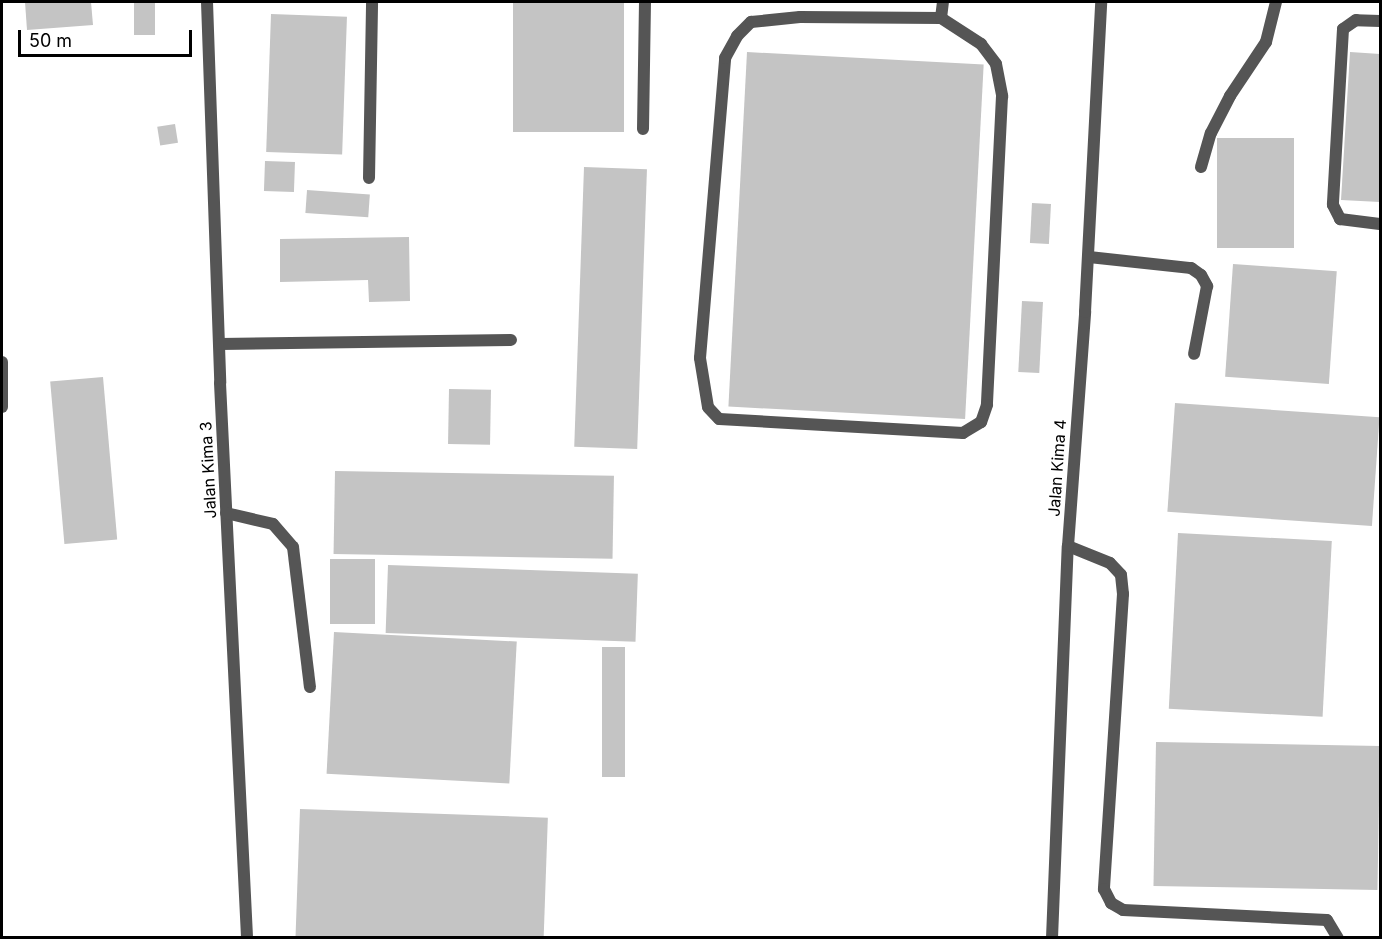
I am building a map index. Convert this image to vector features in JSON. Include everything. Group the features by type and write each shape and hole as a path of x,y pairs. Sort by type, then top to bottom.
{"street":[{"name":"Jalan Kima 3","path":"207,2 226,513 247,938"},
{"path":"369,178 372,2"},
{"path":"643,129 645,2"},
{"path":"941,18 944,2"},
{"name":"Jalan Kima 4","path":"1052,938 1068,546 1089,257 1101,2"},
{"path":"1201,166 1216,124 1266,42 1276,2"},
{"path":"790,18 941,18 981,44 996,64 1002,96 987,405 981,422 963,434 719,419 708,407 700,358 721,88 725,58 737,36 751,22 790,18"},
{"path":"1380,21 1356,20 1343,29 1333,205 1340,219 1380,224"},
{"path":"1089,257 1191,268 1201,275 1207,286 1194,354"},
{"path":"220,344 511,340"},
{"path":"2,362 2,407"},
{"path":"226,513 273,524 293,548 310,687"},
{"path":"1068,546 1110,563 1121,575 1123,594 1104,889 1111,903 1123,910 1327,920 1338,938"}],"building":[{"path":"25,2 91,2 93,25 27,30"},
{"path":"134,2 155,2 155,35 134,35"},
{"path":"513,2 624,2 624,132 513,132"},
{"path":"271,14 347,17 342,155 266,152"},
{"path":"747,52 984,64 965,419 728,407"},
{"path":"1350,52 1380,54 1380,202 1341,200"},
{"path":"175,124 178,143 160,146 157,127"},
{"path":"1217,138 1294,138 1294,248 1217,248"},
{"path":"265,161 295,162 294,192 264,191"},
{"path":"584,167 647,169 637,449 574,447"},
{"path":"307,190 370,194 368,217 305,213"},
{"path":"1032,203 1051,204 1049,244 1030,243"},
{"path":"409,237 410,301 369,302 368,280 280,282 280,239"},
{"path":"1233,264 1337,271 1329,384 1225,377"},
{"path":"1022,301 1043,302 1039,373 1018,372"},
{"path":"103,377 117,539 64,544 50,382"},
{"path":"449,389 491,390 490,445 448,444"},
{"path":"1175,403 1380,417 1372,526 1167,512"},
{"path":"335,471 614,476 613,559 334,554"},
{"path":"1178,533 1332,541 1323,717 1169,709"},
{"path":"330,559 375,559 375,624 330,624"},
{"path":"388,565 638,574 635,642 386,633"},
{"path":"334,632 517,642 509,783 327,774"},
{"path":"602,647 625,647 625,777 602,777"},
{"path":"1156,742 1380,746 1377,890 1153,886"},
{"path":"300,809 548,818 544,938 295,938"}]}
